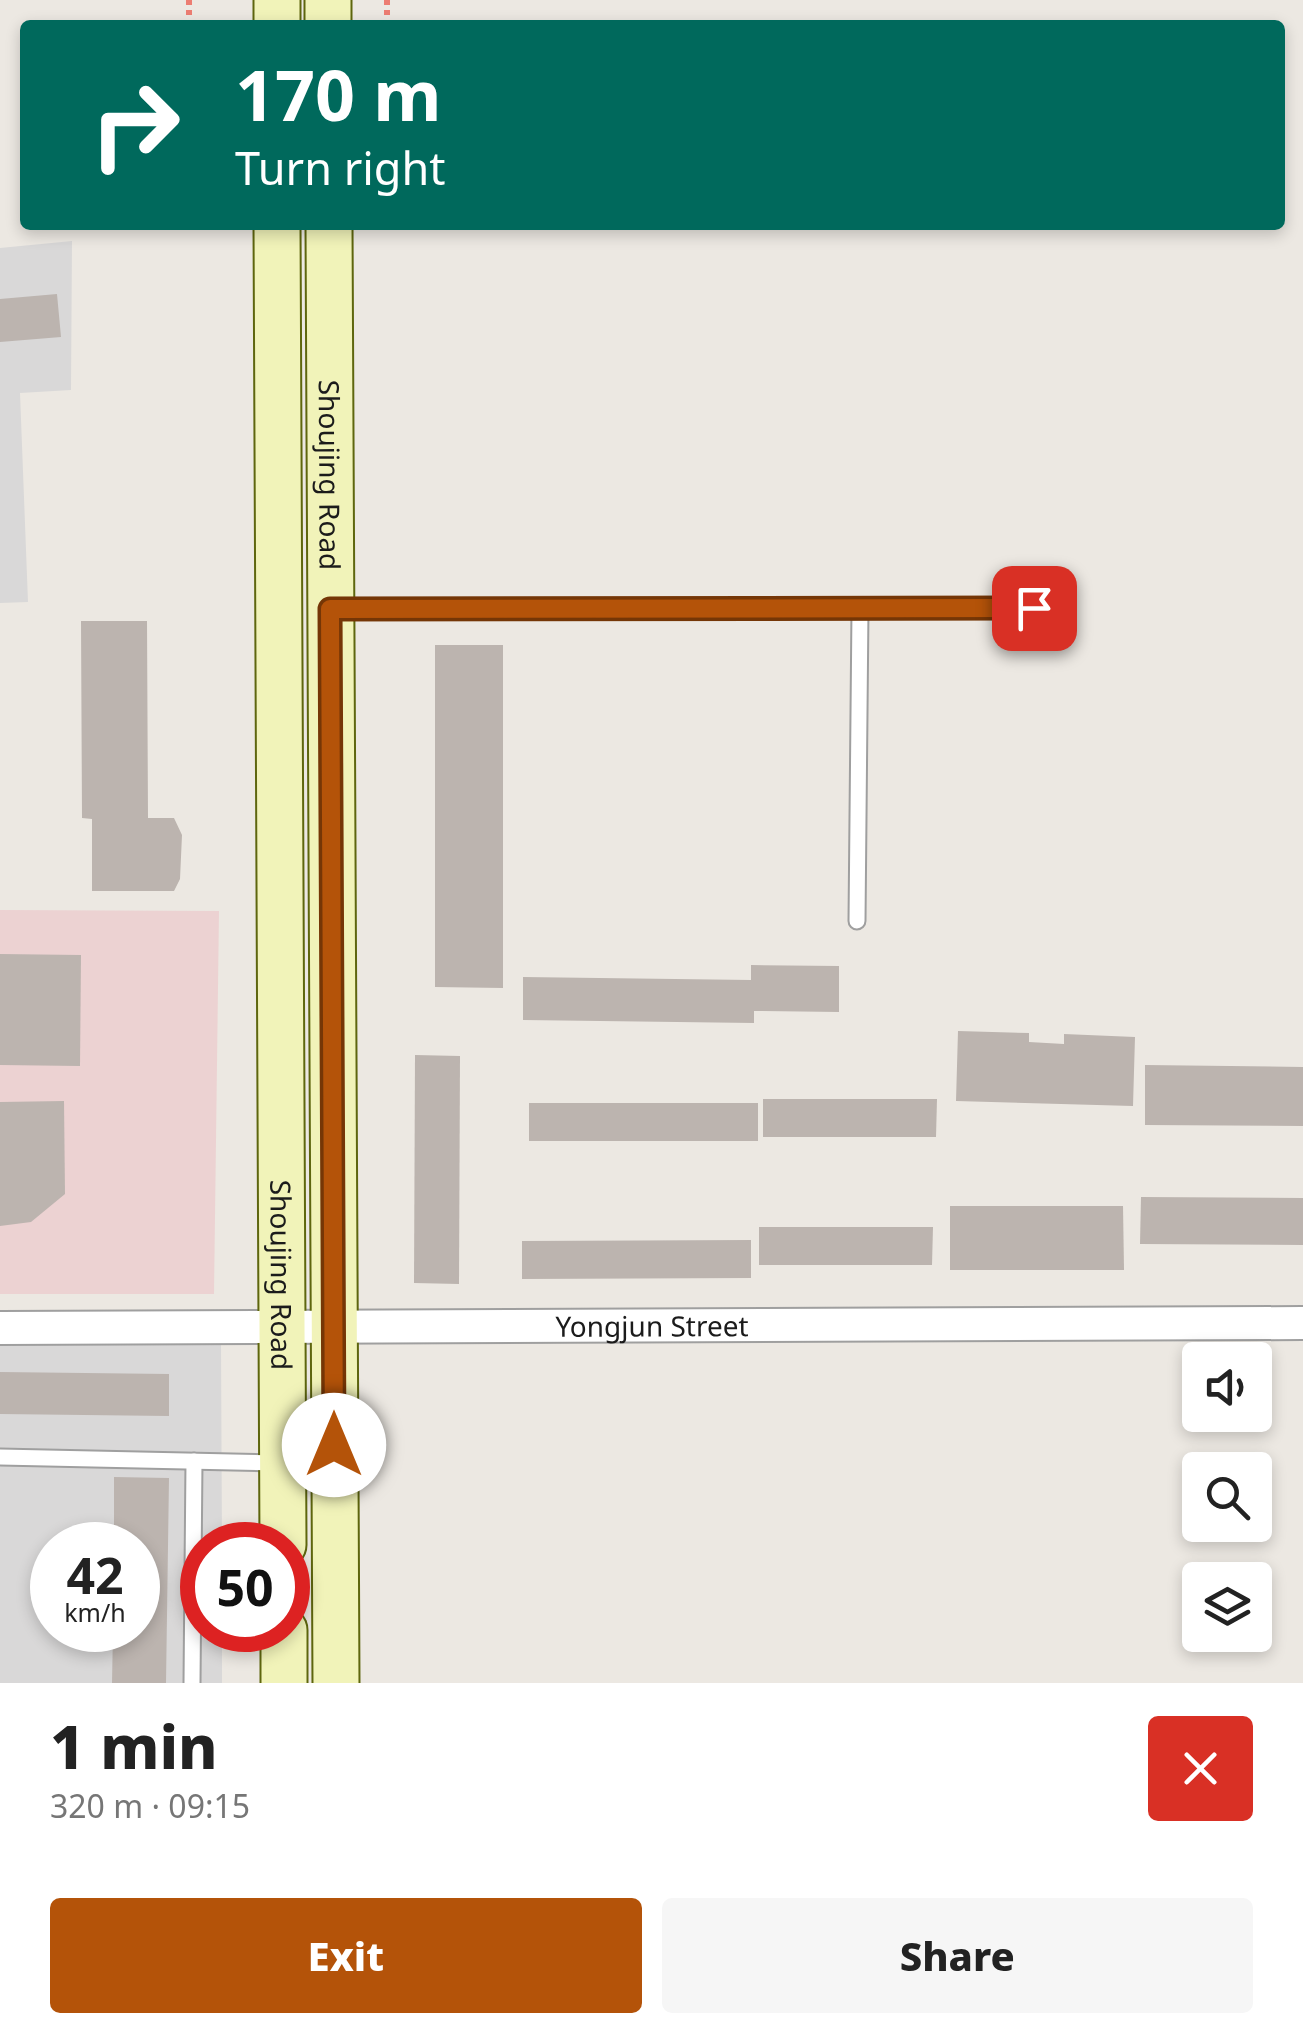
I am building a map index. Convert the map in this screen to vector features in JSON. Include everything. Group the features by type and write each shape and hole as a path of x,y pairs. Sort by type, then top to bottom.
{"main road":[{"name":"Shoujing Road","path":"277,230 283,1522"},
{"name":"Shoujing Road","path":"329,230 336,1683"},
{"path":"284,1652 284,1683"}],"street":[{"name":"Yongjun Street","path":"0,1328 1303,1322"}],"lane":[{"path":"330,609 1034,608"},
{"path":"857,920 860,609"},
{"path":"0,1457 283,1463"},
{"path":"192,1683 194,1461"}],"shaded area":[{"path":"72,241 71,390 20,393 28,602 0,603 0,248"},
{"path":"0,910 219,911 214,1294 0,1294"},
{"path":"0,1344 221,1344 222,1522 180,1522 180,1652 222,1652 222,1683 0,1683"}],"building":[{"path":"57,294 61,337 0,342 0,299"},
{"path":"81,621 147,621 148,818 174,818 182,835 180,879 174,891 92,891 92,819 82,818"},
{"path":"435,645 503,645 503,988 435,987"},
{"path":"0,954 81,955 80,1066 0,1065"},
{"path":"751,965 839,966 839,1012 754,1011 754,1023 523,1020 523,977 751,980"},
{"path":"958,1031 1029,1033 1029,1042 1064,1044 1064,1034 1135,1037 1133,1106 956,1101"},
{"path":"415,1055 460,1056 459,1284 414,1283"},
{"path":"1145,1065 1303,1067 1303,1126 1145,1125"},
{"path":"763,1099 937,1099 936,1137 763,1137"},
{"path":"64,1101 65,1194 31,1222 0,1226 0,1102"},
{"path":"529,1103 758,1103 758,1141 529,1141"},
{"path":"1141,1197 1303,1198 1303,1245 1140,1244"},
{"path":"950,1206 1123,1206 1124,1270 950,1270"},
{"path":"759,1227 933,1227 932,1265 759,1265"},
{"path":"751,1240 751,1278 522,1279 522,1241"},
{"path":"0,1372 169,1374 169,1416 0,1414"},
{"path":"114,1477 169,1478 166,1683 112,1683 113,1652 160,1652 160,1522 114,1522"}],"route":[{"path":"334,1445 330,609 1034,608"}]}
